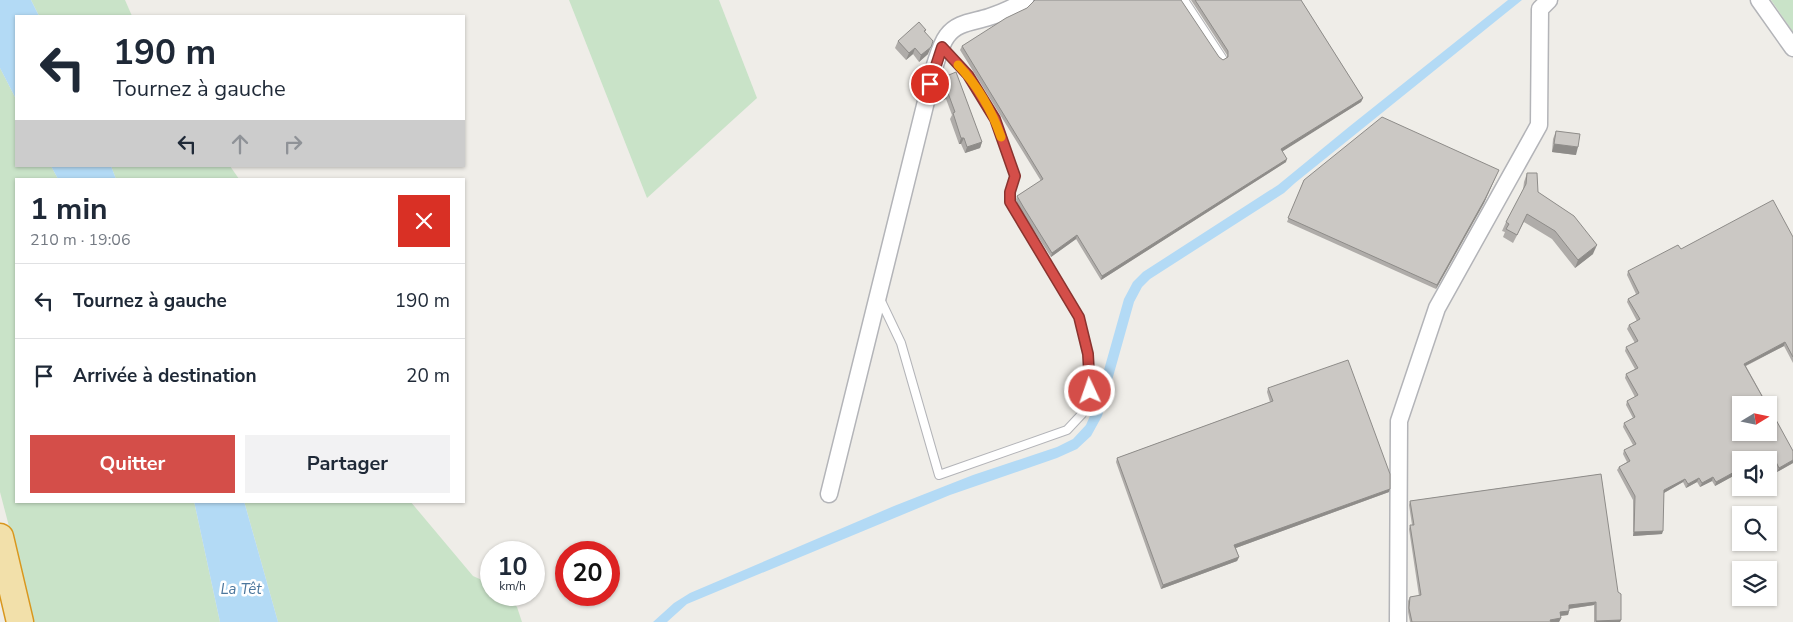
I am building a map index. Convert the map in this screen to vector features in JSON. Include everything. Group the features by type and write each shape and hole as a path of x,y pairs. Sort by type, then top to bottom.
{"highway":[{"path":"0,537 20,622"}],"street":[{"path":"829,494 935,65 942,47 947,36 955,28 1004,12 1024,0"},
{"path":"1398,622 1399,421 1437,308 1539,124 1540,9 1549,0"},
{"path":"1759,0 1793,48"}],"lane":[{"path":"1184,0 1222,58"},
{"path":"878,296 901,343 940,476 1067,430 1082,414 1090,391 1088,354 1079,317 1010,202 1010,192 1015,176 995,119 968,75 942,47"}],"green space":[{"path":"31,0 125,0 132,15 38,15"},
{"path":"569,0 719,0 757,98 647,198"},
{"path":"1771,0 1793,0 1793,32"},
{"path":"0,68 15,97 15,167 52,167 57,178 15,178 15,503 194,503 220,622 34,622 0,492"},
{"path":"111,167 231,167 238,178 116,178"},
{"path":"245,503 412,503 473,576 480,579 480,606 516,606 522,622 278,622"}],"water":[{"path":"0,0 31,0 38,15 15,15 15,97 0,68"},
{"path":"1508,0 1522,0 1284,193 1150,279 1142,287 1134,302 1102,416 1091,436 1077,449 1057,458 950,495 687,604 667,622 653,622 674,603 690,593 894,506 973,475 1057,447 1073,439 1086,425 1093,409 1124,299 1133,282 1143,272 1278,185"},
{"path":"52,167 111,167 116,178 57,178"},
{"name":"La Têt","path":"194,503 245,503 278,622 220,622"}],"building":[{"path":"1035,0 1181,0 1219,57 1223,60 1228,57 1228,51 1195,0 1301,0 1363,98 1281,149 1287,159 1102,276 1077,235 1052,253 1024,208 1017,196 1043,179 962,46 1006,18 1027,8"},
{"path":"919,22 933,41 931,47 921,55 915,48 909,53 898,41"},
{"path":"956,72 982,142 967,147 964,138 961,138 948,93 938,96 944,77"},
{"path":"1382,117 1499,170 1437,285 1288,218 1304,180"},
{"path":"1556,131 1580,134 1578,147 1554,144"},
{"path":"1527,173 1537,173 1538,192 1574,216 1597,245 1578,260 1555,231 1527,214 1517,235 1506,229 1509,224 1506,222 1526,184"},
{"path":"1773,200 1793,237 1793,357 1785,342 1744,364 1762,396 1732,396 1732,441 1778,441 1778,424 1793,451 1793,460 1779,468 1777,464 1777,451 1732,451 1732,473 1716,482 1713,477 1702,483 1699,478 1688,484 1685,479 1664,490 1663,531 1634,532 1635,496 1619,467 1630,461 1624,450 1636,444 1624,423 1635,417 1627,401 1638,395 1626,374 1638,368 1626,347 1638,341 1629,325 1640,319 1628,299 1639,293 1628,271 1678,245 1681,249"},
{"path":"1348,360 1390,474 1390,489 1234,545 1239,557 1163,585 1117,458 1273,401 1268,388"},
{"path":"1601,474 1618,592 1621,594 1621,620 1596,621 1596,602 1569,605 1569,611 1560,612 1561,618 1550,620 1551,622 1412,622 1409,608 1410,597 1421,595 1410,525 1414,525 1410,501"}],"slow traffic":[{"path":"958,65 968,75 995,119 1001,137"}],"route":[{"path":"930,84 942,47 968,75 995,119 1015,176 1010,192 1010,202 1079,317 1088,354 1090,391"}]}
